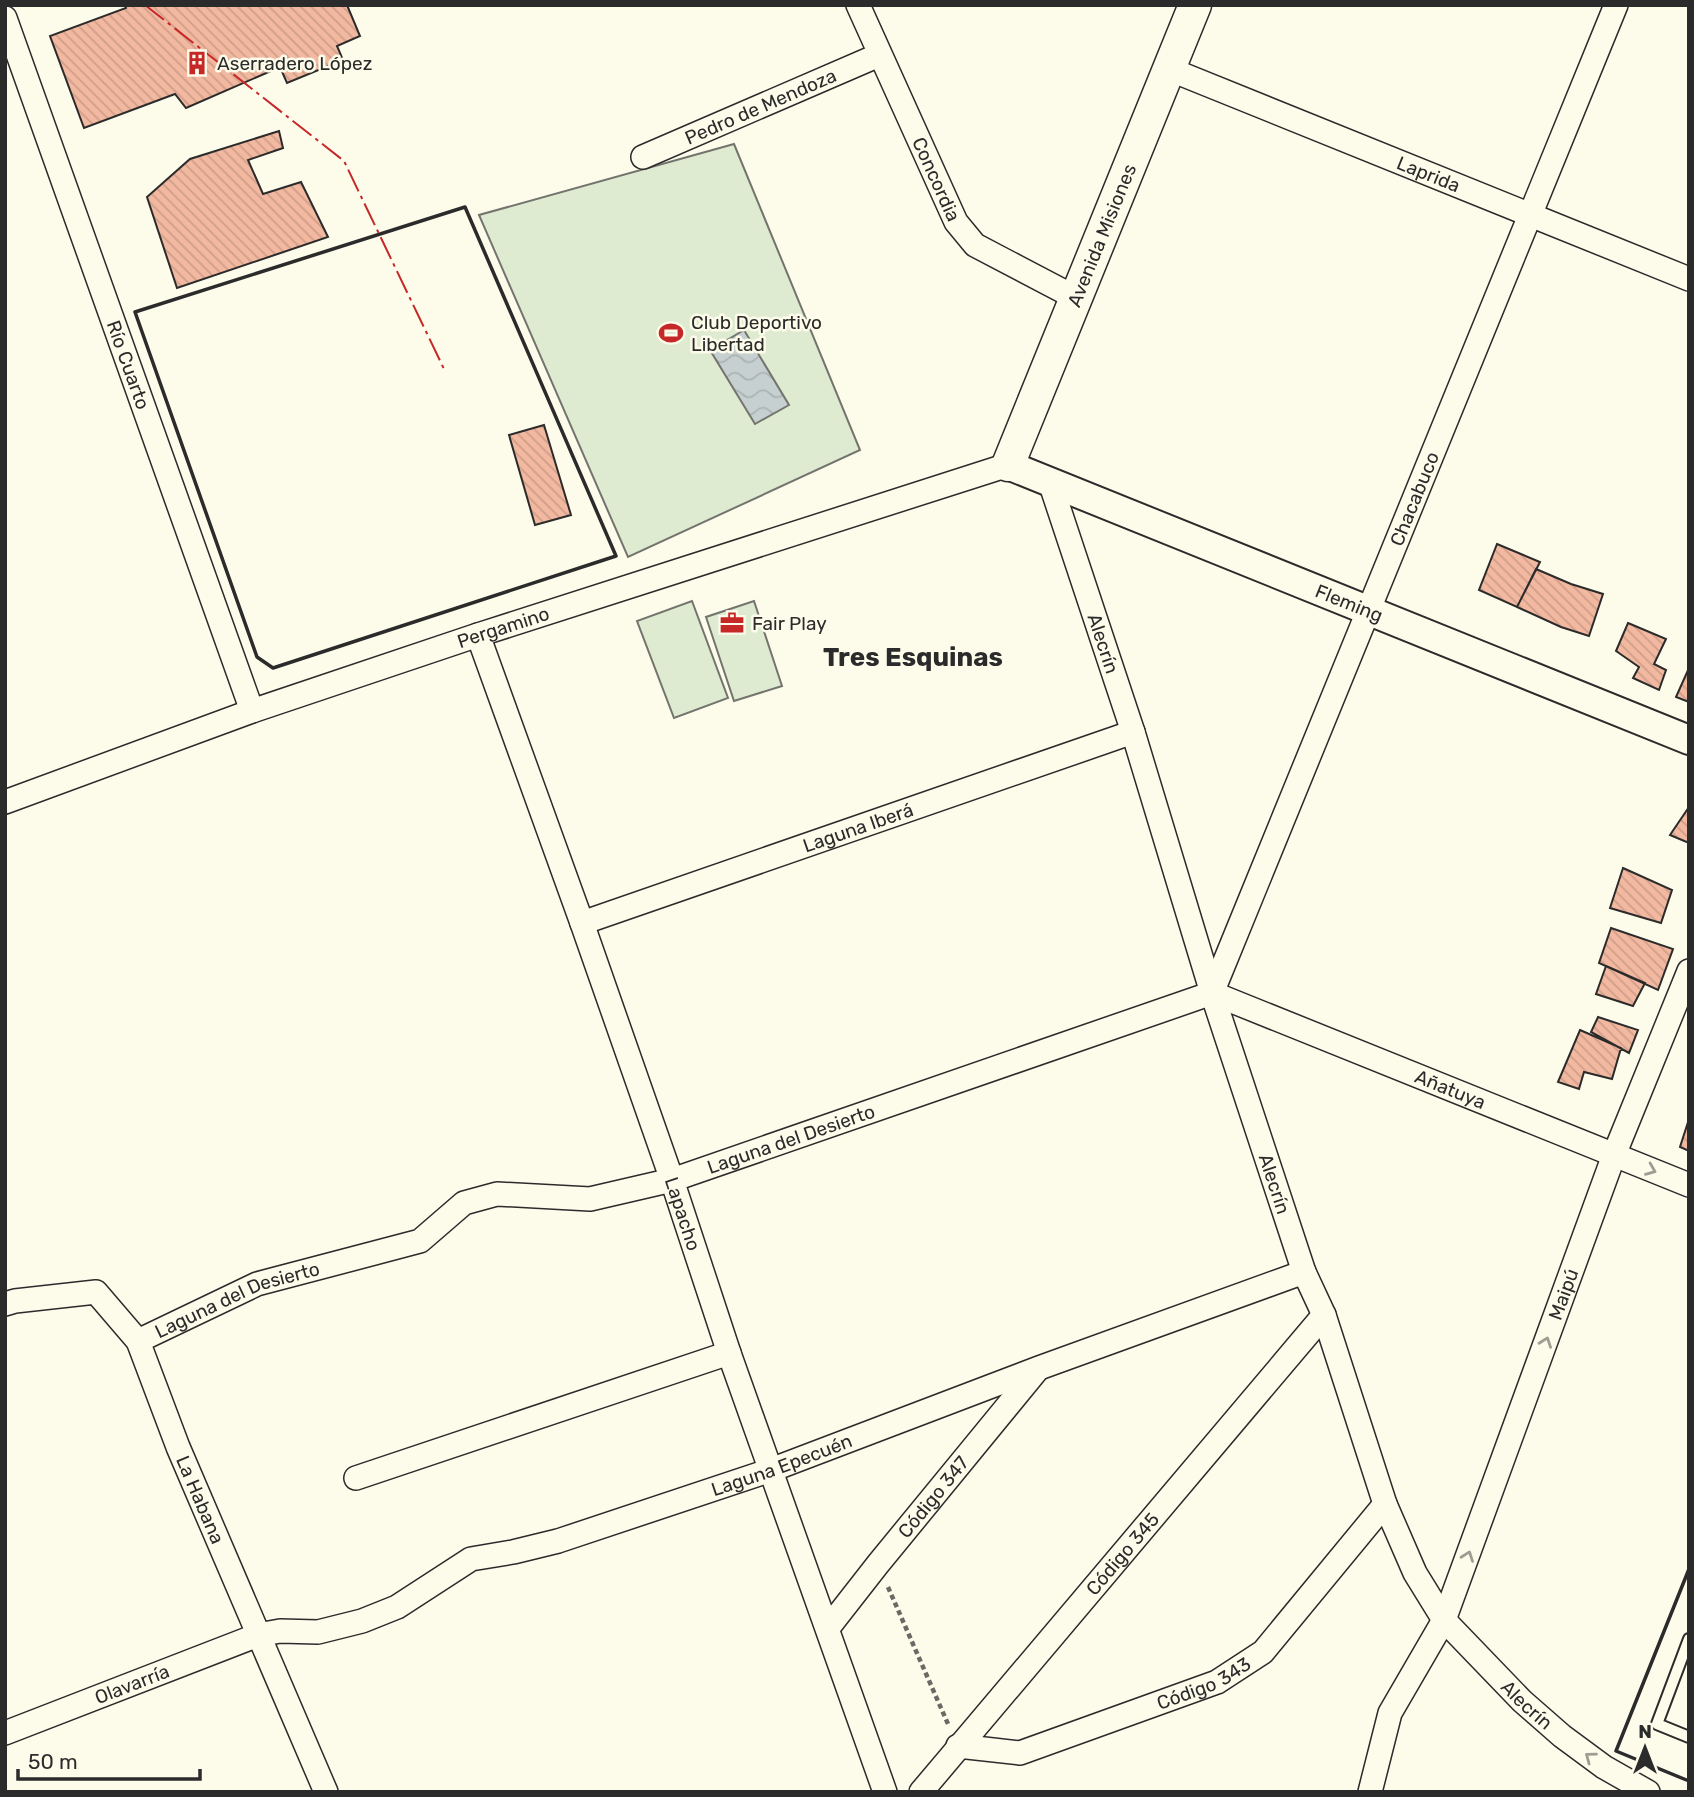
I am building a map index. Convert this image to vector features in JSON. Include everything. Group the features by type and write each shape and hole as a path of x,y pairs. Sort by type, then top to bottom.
{"main road":[{"name":"Avenida Misiones","path":"1008,464 1195,5"}],"street":[{"name":"Concordia","path":"858,5 956,222 975,245 1076,298"},
{"name":"Chacabuco","path":"1212,993 1616,5"},
{"name":"Río Cuarto","path":"5,18 252,711"},
{"name":"Pedro de Mendoza","path":"643,157 879,55"},
{"name":"Laprida","path":"1169,69 1689,279"},
{"name":"Pergamino","path":"5,802 252,711 1008,464"},
{"name":"Fleming","path":"1008,464 1689,740"},
{"name":"Alecrín","path":"1050,482 1133,732 1212,993 1304,1272 1324,1315 1385,1504 1415,1573 1444,1620 1522,1701 1562,1736 1604,1767 1648,1792"},
{"name":"Lapacho","path":"478,635 582,923 729,1353 885,1792"},
{"name":"Laguna Iberá","path":"582,923 1133,732"},
{"name":"Maipú","path":"1370,1792 1390,1713 1444,1620 1614,1155 1689,971"},
{"name":"Añatuya","path":"1212,993 1689,1185"},
{"name":"Laguna del Desierto","path":"138,1341 257,1284 420,1241 464,1203 497,1194 590,1199 672,1180 1212,993"},
{"name":"Laguna Epecuén","path":"258,1635 280,1631 318,1632 362,1621 397,1607 471,1559 558,1541 771,1470 1039,1368 1304,1272"},
{"name":"La Habana","path":"10,1302 96,1292 138,1341 178,1447 326,1792"},
{"name":"Código 345","path":"921,1792 1324,1315"},
{"path":"356,1478 729,1353"},
{"name":"Código 347","path":"828,1628 1039,1368"},
{"name":"Código 343","path":"958,1746 1020,1753 1217,1682 1262,1653 1385,1504"},
{"name":"Olavarría","path":"5,1732 258,1635"}],"lane":[{"path":"1689,1639 1657,1724 1689,1737"}],"path":[{"path":"878,1564 958,1746"}],"green space":[{"name":"Club Deportivo Libertad","path":"734,144 860,450 628,557 479,215"},
{"path":"692,601 728,698 674,718 637,621"},
{"path":"754,601 782,686 734,701 706,617"}],"water":[{"path":"744,330 789,405 755,424 710,350"}],"building":[{"name":"Aserradero López","path":"125,5 347,5 360,36 337,46 343,60 287,83 280,67 186,108 175,94 84,128 50,36 126,8"},
{"path":"279,131 283,148 248,160 263,194 301,182 328,237 177,288 147,197 190,159"},
{"path":"544,425 571,515 535,525 509,435"},
{"path":"1497,544 1540,562 1517,607 1479,590"},
{"path":"1536,569 1603,594 1589,636 1561,627 1517,607"},
{"path":"1628,623 1666,639 1654,664 1666,670 1659,690 1633,678 1639,667 1616,651"},
{"path":"1689,668 1689,702 1676,697"},
{"path":"1689,807 1689,843 1670,835"},
{"path":"1623,868 1672,890 1661,923 1610,908"},
{"path":"1611,928 1673,949 1658,990 1599,963"},
{"path":"1606,966 1645,983 1633,1006 1596,994"},
{"path":"1598,1017 1638,1030 1629,1053 1591,1032"},
{"path":"1580,1030 1621,1048 1612,1079 1584,1072 1579,1089 1558,1082"},
{"path":"1689,1119 1689,1151 1680,1147"}],"wall":[{"path":"465,207 616,556 273,668 257,657 135,312 465,207"},
{"path":"1689,1569 1616,1751 1689,1781"}],"power":[{"path":"145,5 344,161 444,369"}],"place":[{"name":"Aserradero López","path":"197,63"},
{"name":"Club Deportivo Libertad","path":"671,333"},
{"name":"Fair Play","path":"732,623"}],"district":[{"name":"Tres Esquinas","path":"913,657"}]}
